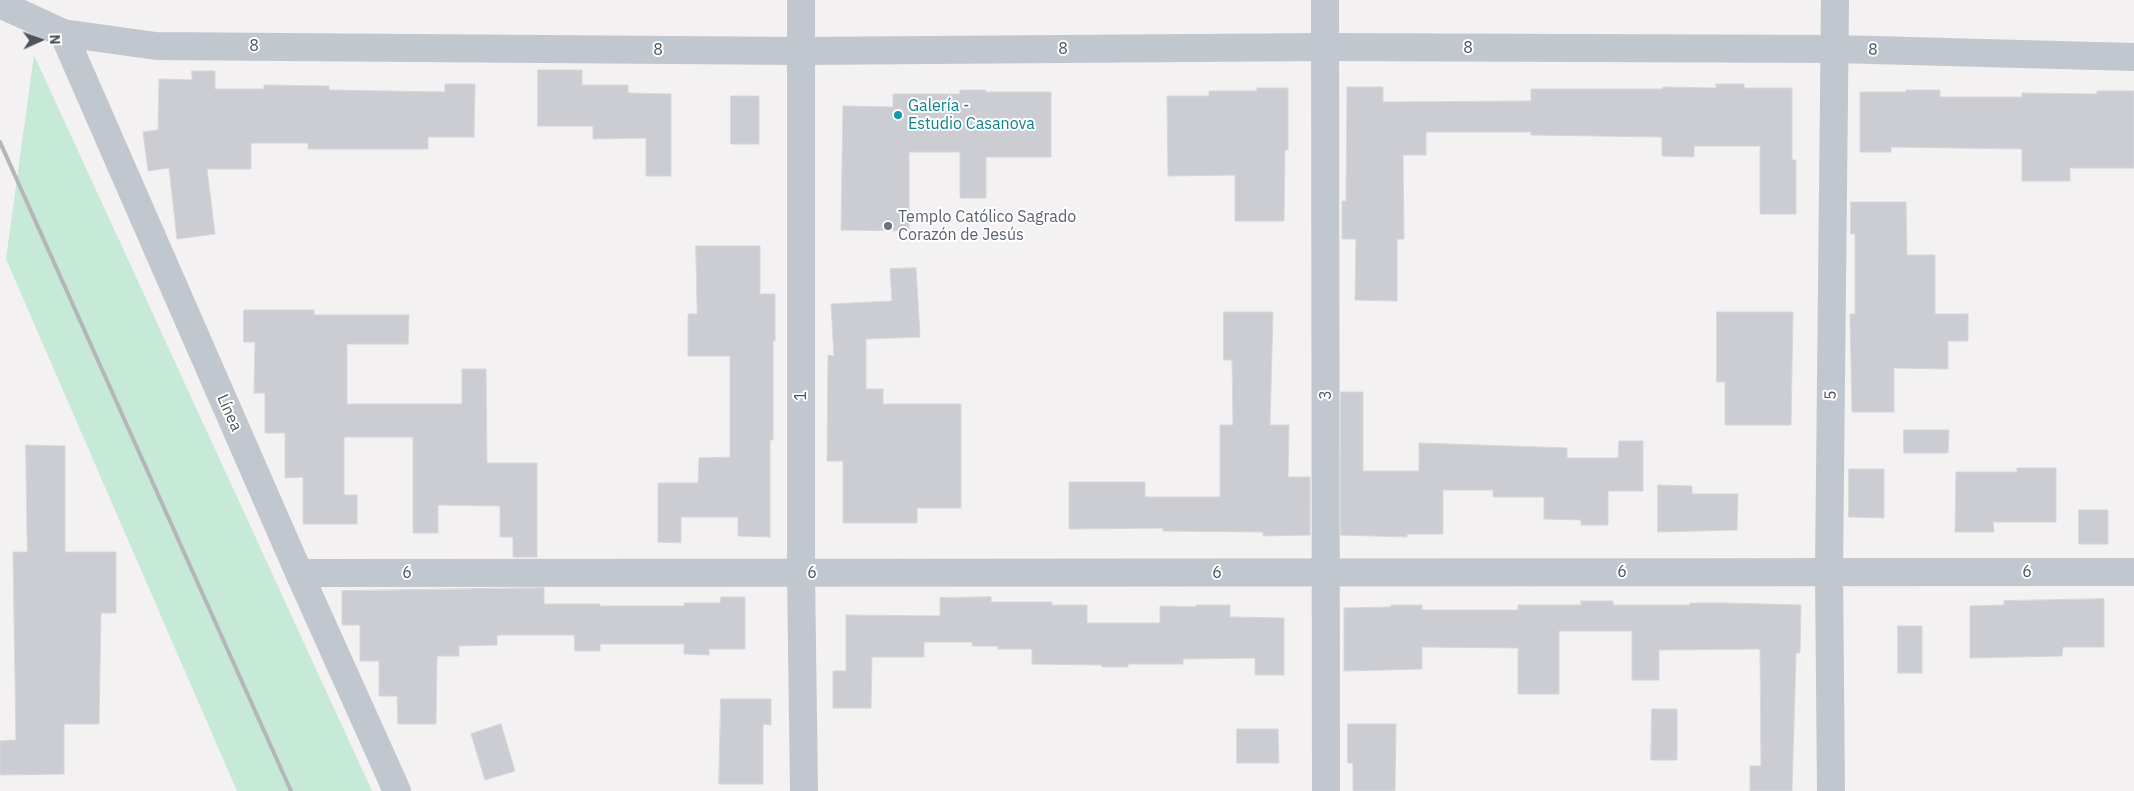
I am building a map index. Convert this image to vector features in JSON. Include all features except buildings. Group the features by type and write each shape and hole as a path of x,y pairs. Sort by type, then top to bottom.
{"street":[{"name":"1","path":"801,0 801,573 804,791"},
{"name":"3","path":"1326,0 1326,791"},
{"name":"5","path":"1831,791 1829,571 1836,50 1835,0"},
{"name":"8","path":"0,4 63,33 156,46 800,51 1326,47 1836,50 2134,57"},
{"name":"Línea","path":"63,33 299,573 398,791"},
{"name":"6","path":"299,573 2134,572"}],"green space":[{"path":"34,55 372,791 237,791 6,259"}],"railway":[{"path":"0,142 291,791"}],"place":[{"name":"Galería - Estudio Casanova","path":"898,115"},
{"name":"Templo Católico Sagrado Corazón de Jesús","path":"888,226"}]}
